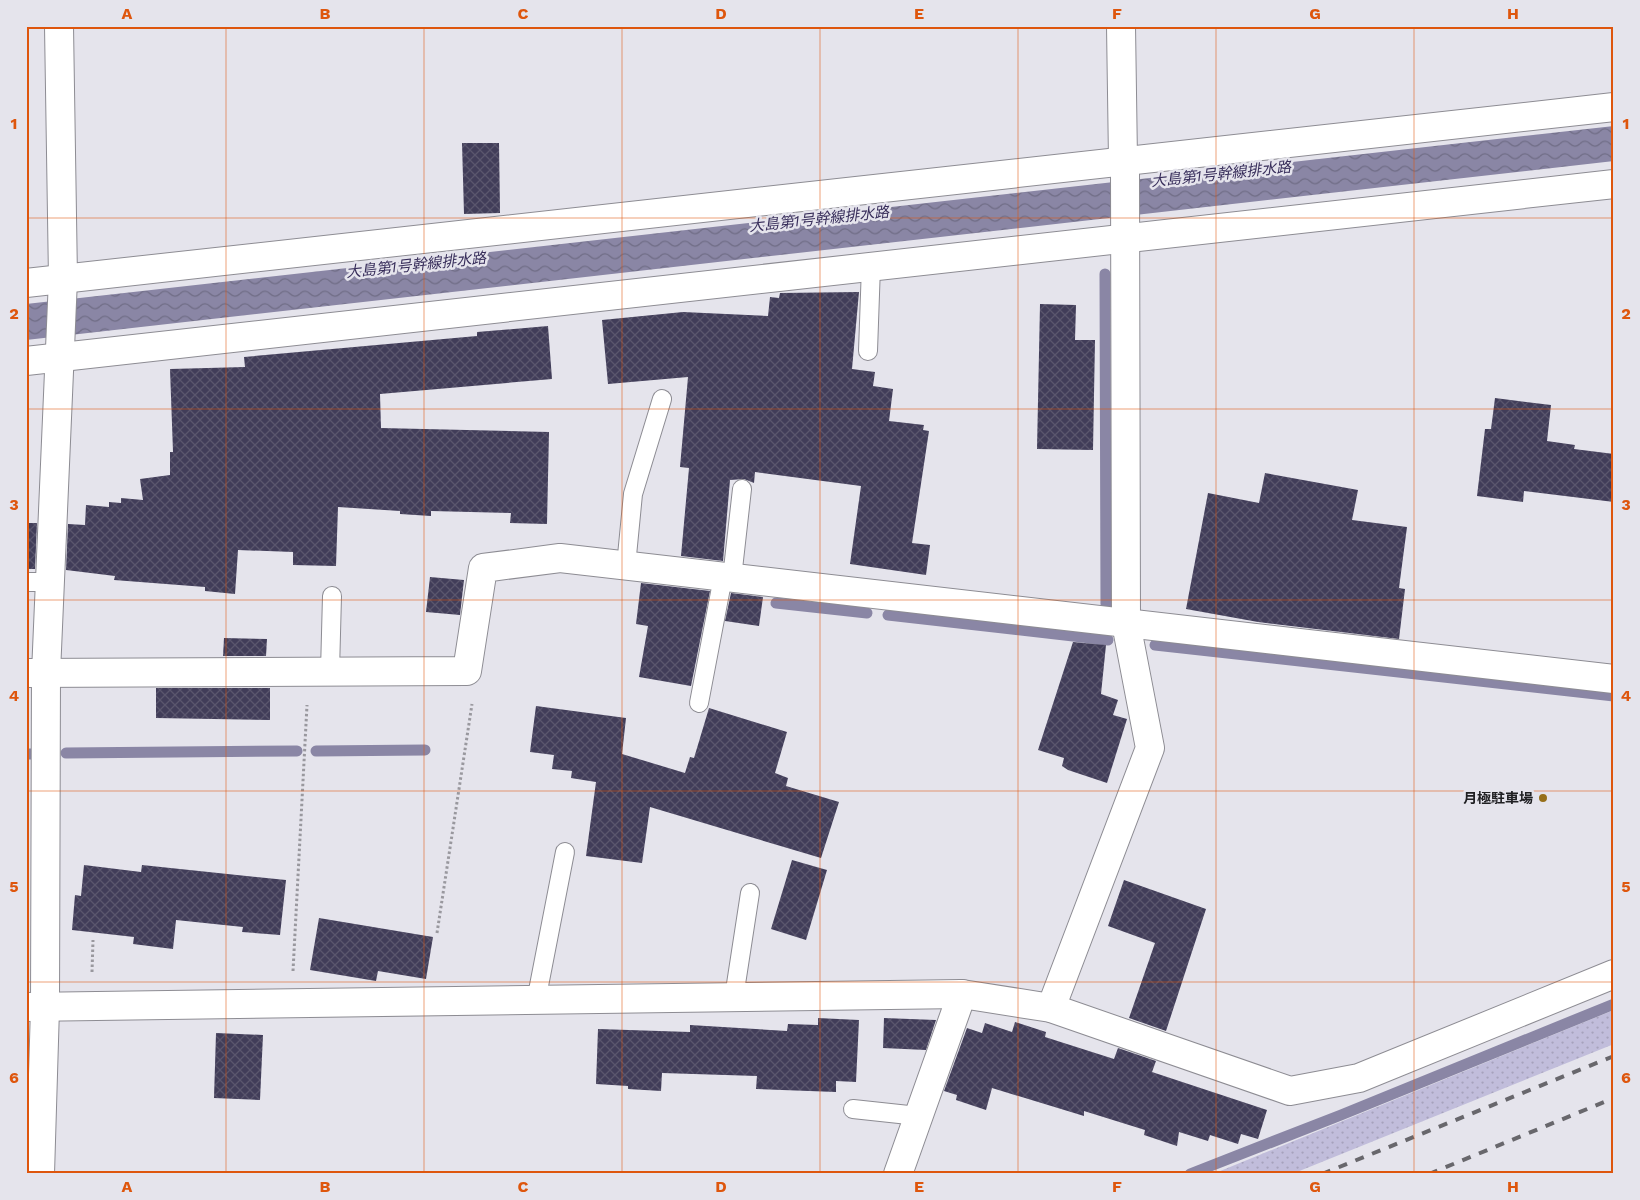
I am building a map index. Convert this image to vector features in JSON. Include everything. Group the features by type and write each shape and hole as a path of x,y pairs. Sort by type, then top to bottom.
{"street":[{"path":"40,1174 35,1008 36,673 38,582 61,351 59,26"},
{"path":"1051,1008 1150,748 1126,623 1125,231 1122,26"},
{"path":"26,283 62,284 1124,166 1614,107"},
{"path":"26,361 61,351 872,266 1125,231 1614,184"},
{"path":"36,673 467,671 483,568 560,558 1614,679"},
{"path":"35,1008 962,994 1051,1008 1290,1091 1359,1078 1614,974"},
{"path":"898,1174 962,994"}],"lane":[{"path":"868,351 872,266"},
{"path":"626,566 632,494 662,399"},
{"path":"699,704 728,578 742,489"},
{"path":"319,671 332,596"},
{"path":"536,1000 565,852"},
{"path":"734,998 750,893"},
{"path":"853,1109 918,1116"}],"path":[{"path":"291,1004 300,859 319,671"},
{"path":"437,933 476,678 467,671"}],"shaded area":[{"path":"1614,1010 1614,1044 1292,1174 1213,1174"}],"water":[{"name":"大島第1号幹線排水路","path":"1614,126 1614,161 26,340 26,304"}],"building":[{"path":"462,143 499,143 500,213 464,214"},
{"path":"859,292 852,369 875,372 873,386 893,389 889,421 924,425 923,430 929,431 912,543 930,545 926,575 850,564 861,486 755,472 754,483 744,479 730,480 723,561 681,556 689,468 680,467 688,377 608,384 602,320 683,312 768,316 770,297 779,298 780,293"},
{"path":"1040,304 1076,305 1075,340 1095,340 1093,450 1037,449"},
{"path":"548,326 552,379 380,394 381,428 549,432 547,524 510,523 511,513 431,511 431,516 400,514 400,511 338,507 336,566 293,565 293,552 238,550 235,594 205,591 205,587 114,580 115,576 66,570 68,524 85,525 86,505 109,507 109,502 121,503 121,498 143,500 140,479 170,475 170,452 173,452 170,369 245,367 244,357 477,336 477,332"},
{"path":"1495,398 1551,405 1547,441 1575,445 1574,449 1614,454 1614,502 1524,491 1523,502 1477,496 1485,429 1491,429"},
{"path":"1265,473 1358,490 1352,520 1407,527 1399,588 1405,589 1399,639 1258,622 1186,609 1208,493 1259,503"},
{"path":"26,523 37,523 35,569 26,569"},
{"path":"430,577 464,580 460,615 426,612"},
{"path":"641,583 710,591 691,686 639,677 648,626 636,624"},
{"path":"731,593 763,597 759,626 725,621"},
{"path":"224,638 267,639 266,656 223,656"},
{"path":"1073,642 1106,645 1101,694 1118,700 1113,715 1127,719 1107,783 1068,770 1062,766 1064,758 1038,750"},
{"path":"156,688 270,688 270,720 156,718"},
{"path":"536,706 626,718 622,754 685,773 690,757 694,758 709,708 787,732 775,773 788,778 786,786 839,802 821,858 650,807 642,863 586,856 596,782 571,778 572,771 552,769 554,755 530,752"},
{"path":"792,860 827,870 806,940 771,929"},
{"path":"84,865 141,872 142,865 286,880 280,935 242,932 243,927 176,920 173,949 133,944 134,937 72,930 75,895 81,896"},
{"path":"1124,880 1206,909 1166,1031 1129,1018 1155,943 1108,926"},
{"path":"319,918 433,937 426,979 378,971 376,981 310,970"},
{"path":"818,1018 859,1020 856,1082 836,1081 836,1092 756,1089 757,1076 662,1073 661,1091 628,1089 628,1086 596,1084 598,1029 690,1032 690,1025 787,1031 788,1024 818,1025"},
{"path":"884,1018 936,1020 926,1050 883,1048"},
{"path":"1015,1022 1046,1032 1045,1037 1114,1059 1118,1048 1156,1061 1152,1072 1267,1110 1258,1139 1241,1134 1238,1144 1210,1135 1208,1141 1179,1132 1177,1146 1144,1135 1145,1130 1084,1111 1084,1116 992,1088 986,1110 956,1100 957,1095 944,1091 967,1028 982,1033 985,1023 1012,1032"},
{"path":"216,1033 263,1035 260,1100 214,1098"}],"waterway":[{"path":"1105,274 1106,604"},
{"path":"776,603 867,613"},
{"path":"888,615 1108,640"},
{"path":"1155,645 1614,696"},
{"path":"316,751 425,750"},
{"path":"66,753 297,751"},
{"path":"26,754 34,754"},
{"path":"1190,1174 1614,1004"}],"railway":[{"path":"1322,1174 1614,1056"},
{"path":"1429,1174 1614,1098"}],"place":[{"name":"月極駐車場","path":"1543,798"}]}
